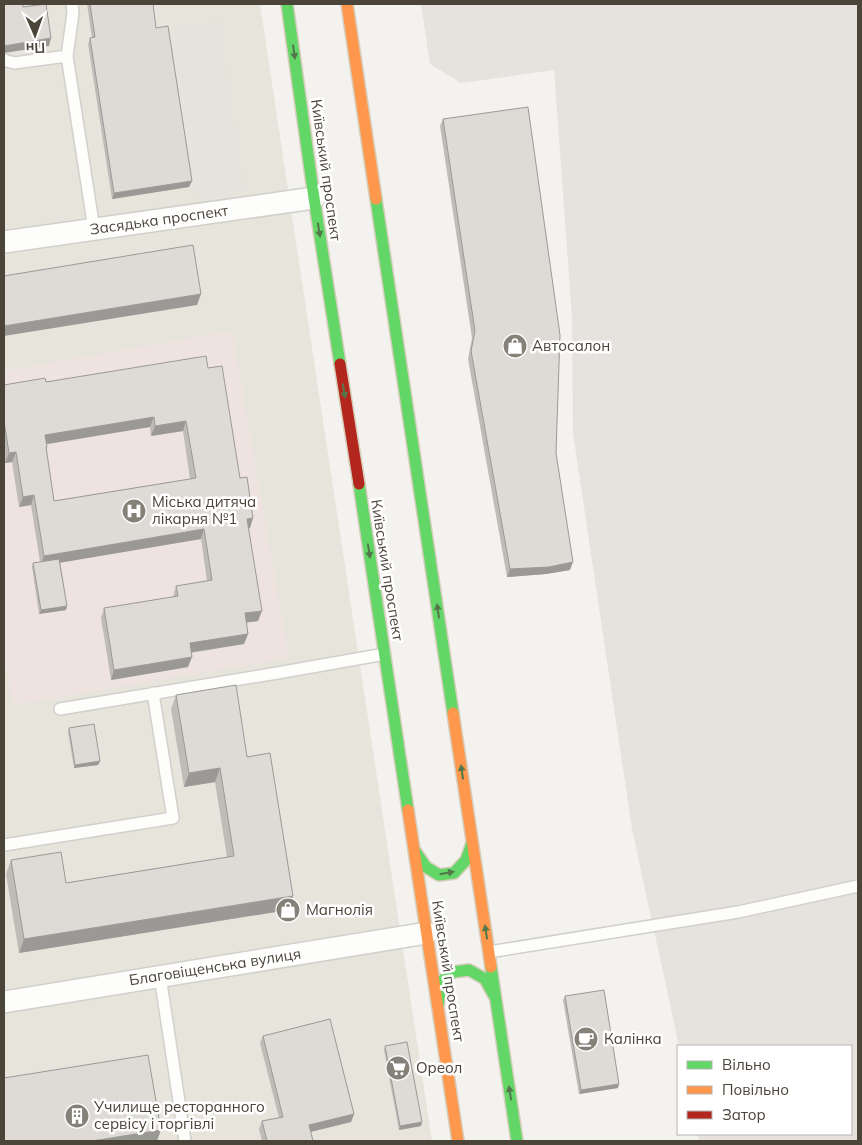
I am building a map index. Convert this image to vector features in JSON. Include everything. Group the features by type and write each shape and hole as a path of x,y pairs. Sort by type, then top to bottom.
{"main road":[{"name":"Київський проспект","path":"287,4 314,198 458,1141"},
{"path":"347,4 517,1141"},
{"path":"415,852 426,867 439,875 454,873 466,860 472,843"},
{"path":"438,1006 442,982 453,972 469,970 485,979 496,996"}],"street":[{"name":"Засядька проспект","path":"4,242 314,198"},
{"name":"Благовіщенська вулиця","path":"4,1001 427,933"}],"lane":[{"path":"72,4 74,14 67,56 94,229"},
{"path":"4,60 14,63 67,56"},
{"path":"60,709 385,654"},
{"path":"4,845 173,818 153,693"},
{"path":"489,952 738,912 858,886"},
{"path":"160,976 184,1141"}],"shaded area":[{"path":"4,4 260,4 432,1141 4,1141"},
{"path":"421,4 858,4 858,1141 699,1141 697,1135 852,1135 852,1045 679,1045 632,829 573,433 572,317 554,70 461,83 430,64"},
{"path":"218,22 244,191 199,198 173,29"},
{"name":"Міська дитяча лікарня №1","path":"232,331 289,658 13,705 4,651 4,371"}],"building":[{"path":"4,4 23,4 23,7 46,4 51,38 4,46"},
{"path":"90,4 153,4 156,28 168,26 192,181 114,193 90,38 95,37"},
{"name":"Автосалон","path":"528,107 560,335 556,453 573,562 549,567 510,569 471,351 475,331 443,119"},
{"path":"193,245 201,294 4,326 4,276"},
{"path":"206,356 208,368 222,366 240,478 247,477 253,518 247,519 262,611 245,613 248,634 190,643 192,657 114,670 104,608 178,596 176,586 212,580 204,529 44,556 34,495 23,497 16,452 9,453 4,421 4,385 45,378 46,382","holes":["154,417 155,426 186,421 196,478 54,501 45,435"]},
{"path":"59,559 67,606 41,610 33,563"},
{"path":"236,685 247,757 270,753 293,896 24,939 11,860 61,852 66,883 234,856 220,768 189,773 176,695"},
{"path":"94,724 100,761 75,765 69,728"},
{"path":"604,990 619,1084 581,1090 565,996"},
{"path":"330,1019 354,1114 309,1125 313,1141 267,1141 262,1121 283,1117 263,1036"},
{"path":"407,1042 422,1122 400,1126 385,1046"},
{"name":"Училище ресторанного сервісу і торгівлі","path":"148,1055 161,1130 92,1141 4,1141 4,1078"}],"traffic: fast":[{"path":"287,4 314,198 340,364"},
{"path":"376,199 453,713"},
{"path":"359,484 408,810"},
{"path":"415,851 426,867 439,875 454,873 466,860 472,843"},
{"path":"491,967 517,1141"},
{"path":"438,1005 442,981 453,972 469,970 485,979 495,997"}],"traffic: slow":[{"path":"347,4 376,199"},
{"path":"453,713 491,967"},
{"path":"408,810 458,1141"}],"traffic: jam":[{"path":"340,364 359,484"}],"place":[{"name":"Автосалон","path":"515,346"},
{"name":"Міська дитяча лікарня №1","path":"134,511"},
{"name":"Магнолія","path":"288,910"},
{"name":"Калінка","path":"586,1039"},
{"name":"Ореол","path":"398,1068"},
{"name":"Училище ресторанного сервісу і торгівлі","path":"77,1116"}]}
